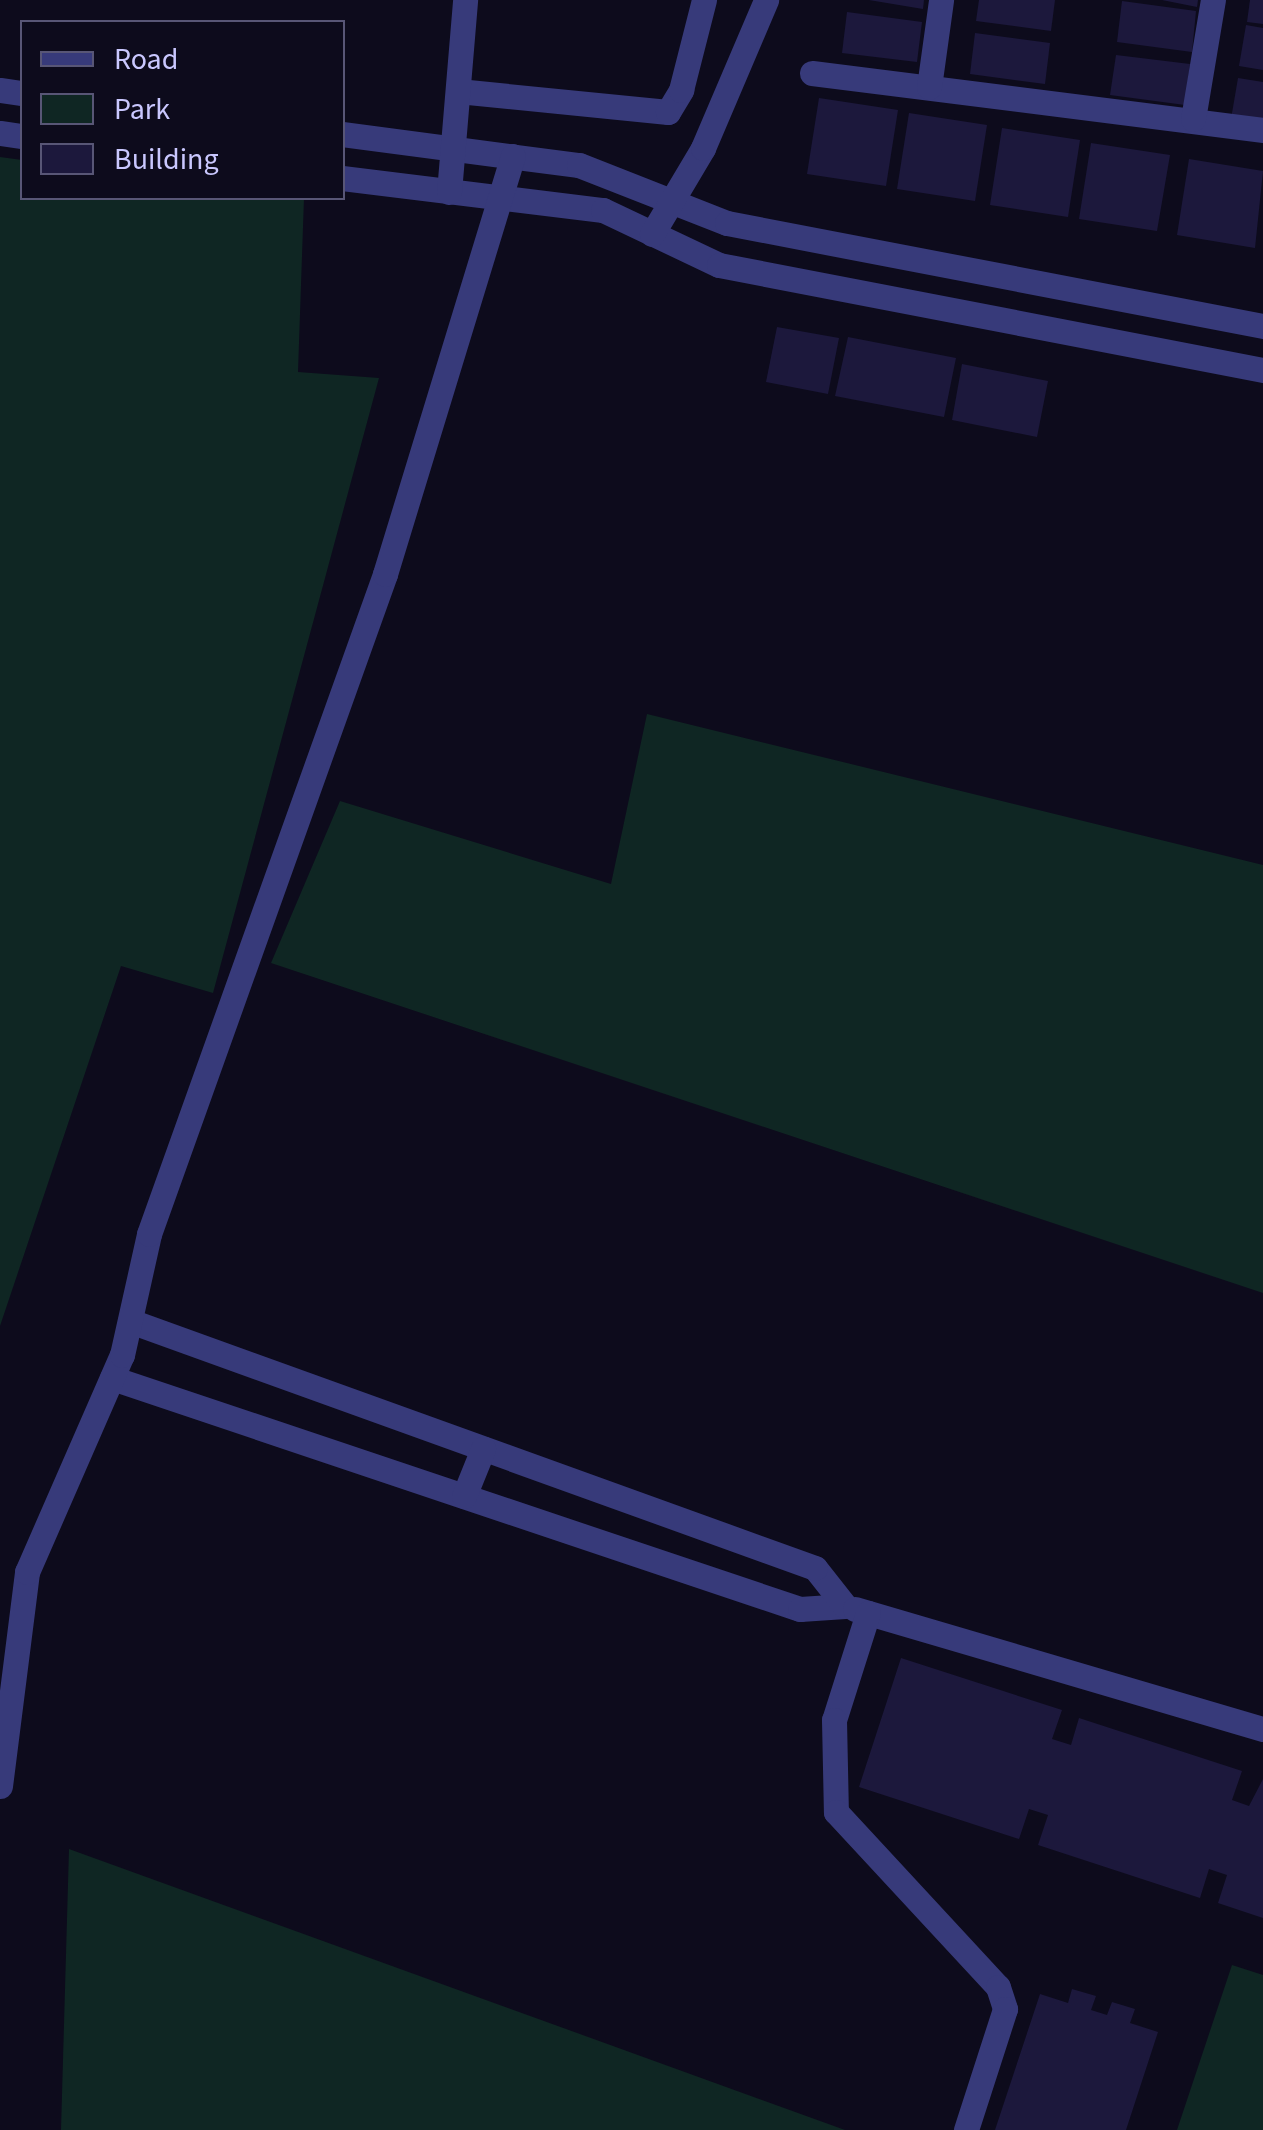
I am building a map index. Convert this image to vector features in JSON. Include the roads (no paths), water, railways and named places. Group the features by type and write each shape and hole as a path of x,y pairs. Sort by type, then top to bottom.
{"street":[{"path":"449,192 465,0"},
{"path":"458,91 668,112 682,90 704,0"},
{"path":"652,234 675,202 766,0"},
{"path":"929,87 941,0"},
{"path":"1193,118 1213,0"},
{"path":"812,73 1193,118 1263,130"},
{"path":"345,134 579,165 728,222 1263,326"},
{"path":"0,1786 27,1572 112,1378 150,1234 384,574 458,321 504,198 513,156"},
{"path":"345,178 602,210 719,266 1263,370"},
{"path":"130,1321 815,1568 857,1610"},
{"path":"112,1378 800,1609 857,1610 1263,1729"},
{"path":"464,1496 483,1448"},
{"path":"857,1610 834,1720 836,1812 998,1987 1005,2010 966,2130"}]}
